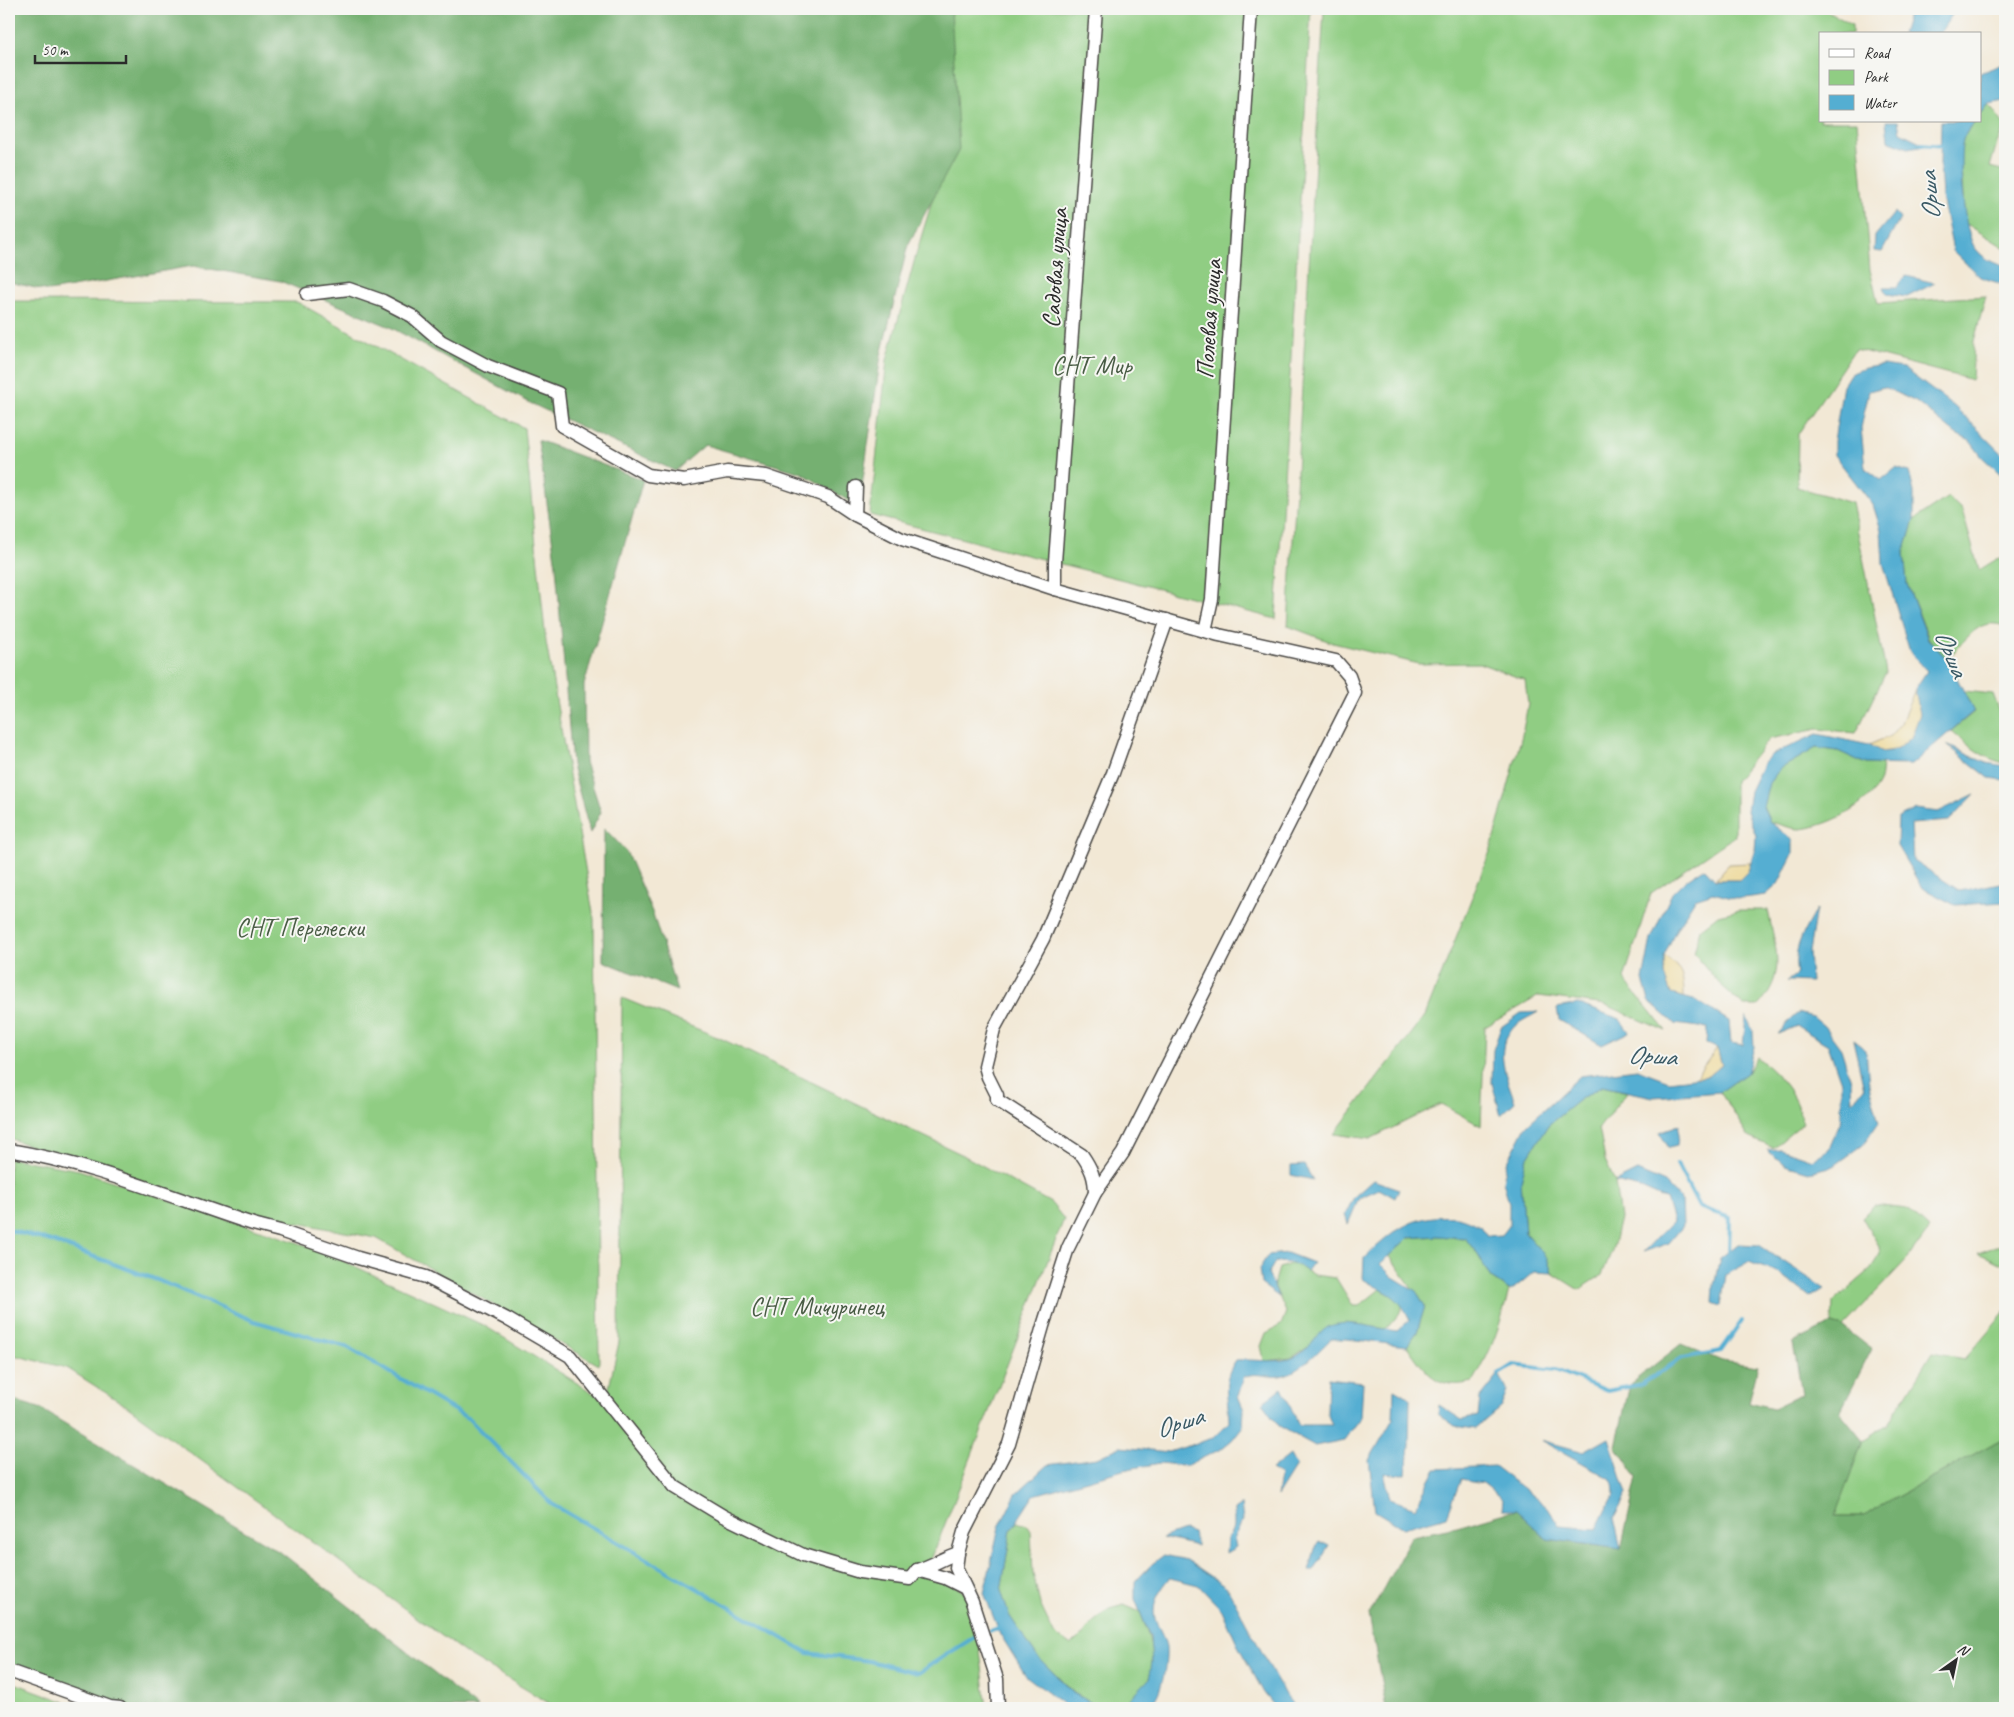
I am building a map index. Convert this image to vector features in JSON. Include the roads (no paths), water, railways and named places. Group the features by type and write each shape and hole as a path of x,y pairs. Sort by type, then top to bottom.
{"street":[{"name":"Садовая улица","path":"1055,589 1055,562 1096,9"},
{"name":"Полевая улица","path":"1205,631 1212,599 1251,9"},
{"path":"307,294 349,289 383,301 412,316 441,341 488,366 558,393 562,426 648,475 684,480 727,472 766,476 828,497 855,515 902,539 1055,589 1205,631 1336,662 1349,676 1355,693 1123,1153 1095,1193 1068,1248 1008,1444 964,1532 956,1568 963,1587 972,1602 997,1678 998,1708"},
{"path":"855,515 856,486"},
{"path":"1095,1193 1092,1169 1082,1156 997,1100 997,1095 985,1066 994,1029 1043,939 1113,773 1167,620"},
{"path":"9,1150 42,1156 84,1168 358,1258 426,1277 507,1319 570,1356 675,1487 723,1516 804,1554 860,1572 910,1580 917,1570 933,1565 943,1558 958,1553"},
{"path":"917,1570 945,1578 963,1587"},
{"path":"9,1671 110,1707 120,1708"}],"water":[{"path":"1910,9 1956,9 1940,32 1903,32"},
{"path":"2005,63 2005,101 1989,104 1982,113 1982,72"},
{"path":"1886,122 1898,122 1900,132 1926,145 1908,148 1888,140"},
{"path":"1941,122 1975,122 1963,140 1961,179 1965,213 1968,229 1976,249 1989,260 2005,266 2005,285 1980,277 1953,251 1942,197 1940,164"},
{"path":"1895,212 1900,219 1882,252 1874,251 1875,236"},
{"path":"1906,276 1935,283 1907,297 1887,294 1884,287 1897,287"},
{"path":"1883,365 1903,368 1955,407 2005,456 2005,478 1982,457 1970,441 1956,434 1916,402 1884,387 1869,391 1861,428 1865,468 1881,480 1896,468 1909,472 1914,492 1914,520 1904,553 1907,584 1928,639 1947,659 1974,711 1911,765 1866,764 1838,751 1816,748 1780,769 1769,783 1763,807 1770,822 1793,840 1793,854 1778,884 1766,895 1736,899 1713,893 1695,899 1677,928 1664,956 1664,975 1671,994 1697,1001 1729,1021 1731,1043 1743,1045 1746,1016 1753,1031 1754,1047 1747,1073 1720,1092 1653,1097 1602,1086 1579,1100 1548,1125 1526,1160 1521,1181 1525,1233 1547,1258 1552,1273 1534,1272 1511,1291 1491,1278 1478,1255 1465,1238 1437,1236 1408,1238 1380,1264 1393,1277 1416,1291 1425,1306 1417,1332 1407,1346 1331,1339 1308,1361 1288,1374 1280,1376 1248,1375 1244,1377 1238,1396 1244,1410 1243,1426 1232,1440 1221,1449 1186,1466 1160,1463 1123,1470 1034,1495 1011,1530 1001,1591 1009,1615 1036,1655 1073,1693 1099,1707 1122,1707 1149,1679 1152,1663 1150,1637 1135,1599 1135,1582 1152,1564 1164,1555 1187,1560 1227,1587 1285,1695 1296,1708 1276,1708 1264,1693 1237,1644 1222,1610 1198,1585 1170,1578 1159,1594 1154,1607 1154,1616 1165,1644 1166,1655 1163,1681 1152,1703 1147,1708 1068,1708 1026,1676 1000,1634 984,1593 999,1527 1016,1494 1047,1465 1097,1458 1120,1447 1169,1452 1213,1438 1229,1422 1226,1390 1228,1376 1236,1360 1276,1361 1290,1359 1306,1349 1324,1330 1335,1325 1352,1324 1397,1331 1410,1320 1395,1299 1363,1279 1364,1258 1395,1232 1415,1221 1427,1218 1456,1217 1465,1219 1481,1226 1487,1236 1502,1235 1509,1226 1509,1203 1503,1181 1507,1163 1526,1126 1580,1076 1637,1069 1669,1081 1709,1076 1722,1065 1717,1048 1706,1044 1707,1028 1675,1024 1649,1001 1643,980 1651,939 1671,895 1686,880 1704,868 1715,880 1739,880 1748,871 1755,851 1756,836 1747,811 1750,791 1764,762 1771,755 1817,734 1869,745 1882,752 1896,750 1911,738 1920,714 1915,689 1927,671 1910,652 1883,563 1881,530 1873,505 1834,455 1834,441 1843,385 1850,374 1865,368"},
{"path":"1947,745 1986,763 2005,766 2005,780 1989,778"},
{"path":"1975,794 1949,821 1911,824 1913,860 1960,891 2005,882 2005,902 1955,905 1922,888 1897,846 1898,818 1916,809 1938,812"},
{"path":"1816,909 1809,952 1811,982 1787,981 1797,974 1796,956 1800,940"},
{"path":"1578,1004 1620,1019 1629,1032 1602,1045 1559,1020 1557,1008"},
{"path":"1538,1012 1514,1027 1507,1036 1504,1045 1503,1064 1515,1102 1501,1115 1492,1083 1493,1050 1501,1027 1521,1013"},
{"path":"1798,1013 1813,1017 1824,1026 1841,1049 1851,1081 1852,1102 1864,1088 1853,1040 1866,1050 1869,1085 1879,1122 1863,1145 1834,1166 1809,1172 1785,1165 1767,1150 1780,1149 1812,1160 1829,1149 1841,1120 1841,1082 1828,1045 1797,1026 1778,1034"},
{"path":"1679,1125 1677,1146 1669,1148 1659,1132"},
{"path":"1304,1165 1313,1180 1291,1175 1291,1166"},
{"path":"1637,1171 1665,1183 1682,1201 1683,1226 1669,1243 1643,1252 1673,1221 1666,1199 1641,1188 1615,1182"},
{"path":"1373,1180 1399,1189 1395,1198 1379,1189 1359,1198 1348,1224 1345,1215 1354,1197"},
{"path":"1738,1244 1759,1245 1825,1289 1810,1297 1780,1274 1749,1262 1726,1275 1721,1306 1713,1303 1714,1284 1720,1258"},
{"path":"1287,1253 1313,1263 1307,1271 1293,1263 1275,1262 1268,1274 1279,1297 1261,1284 1259,1269 1268,1255"},
{"path":"1499,1374 1507,1390 1501,1407 1475,1429 1455,1426 1438,1414 1439,1405 1462,1420 1478,1416 1480,1398"},
{"path":"1328,1378 1363,1382 1361,1418 1344,1440 1315,1446 1279,1426 1262,1403 1282,1388 1299,1425 1332,1425 1327,1413"},
{"path":"1394,1389 1410,1398 1409,1445 1406,1475 1384,1473 1390,1499 1415,1508 1436,1469 1494,1466 1547,1507 1559,1526 1597,1529 1614,1495 1613,1480 1541,1440 1584,1452 1609,1438 1627,1494 1614,1518 1621,1549 1547,1539 1516,1510 1502,1510 1503,1499 1483,1483 1461,1479 1447,1516 1403,1528 1375,1511 1369,1460 1393,1419"},
{"path":"1290,1455 1296,1466 1277,1496 1280,1475 1271,1470"},
{"path":"1241,1504 1243,1520 1234,1537 1236,1547 1226,1553 1227,1539 1234,1526 1234,1509"},
{"path":"1184,1530 1193,1533 1197,1546 1162,1538"},
{"path":"1319,1541 1329,1546 1314,1571 1309,1571 1315,1549"}],"waterway":[{"path":"1893,9 1912,13"},
{"path":"1921,144 1943,146"},
{"path":"1677,1164 1699,1207 1730,1218 1729,1251"},
{"path":"9,1230 51,1241 160,1281 254,1321 347,1347 469,1419 552,1504 808,1653 869,1661 918,1673 979,1634"},
{"path":"1499,1374 1513,1365 1556,1370 1607,1391 1642,1384 1682,1358 1721,1351 1742,1321"},
{"path":"990,1631 1002,1627"}],"water label":[{"name":"Орша","path":"1929,196"},
{"name":"Орша","path":"1952,653"},
{"name":"Орша","path":"1652,1055"},
{"name":"Орша","path":"1179,1422"}],"park label":[{"name":"СНТ Мир","path":"1092,365"},
{"name":"СНТ Перелески","path":"300,927"},
{"name":"СНТ Мичуринец","path":"817,1306"}]}
